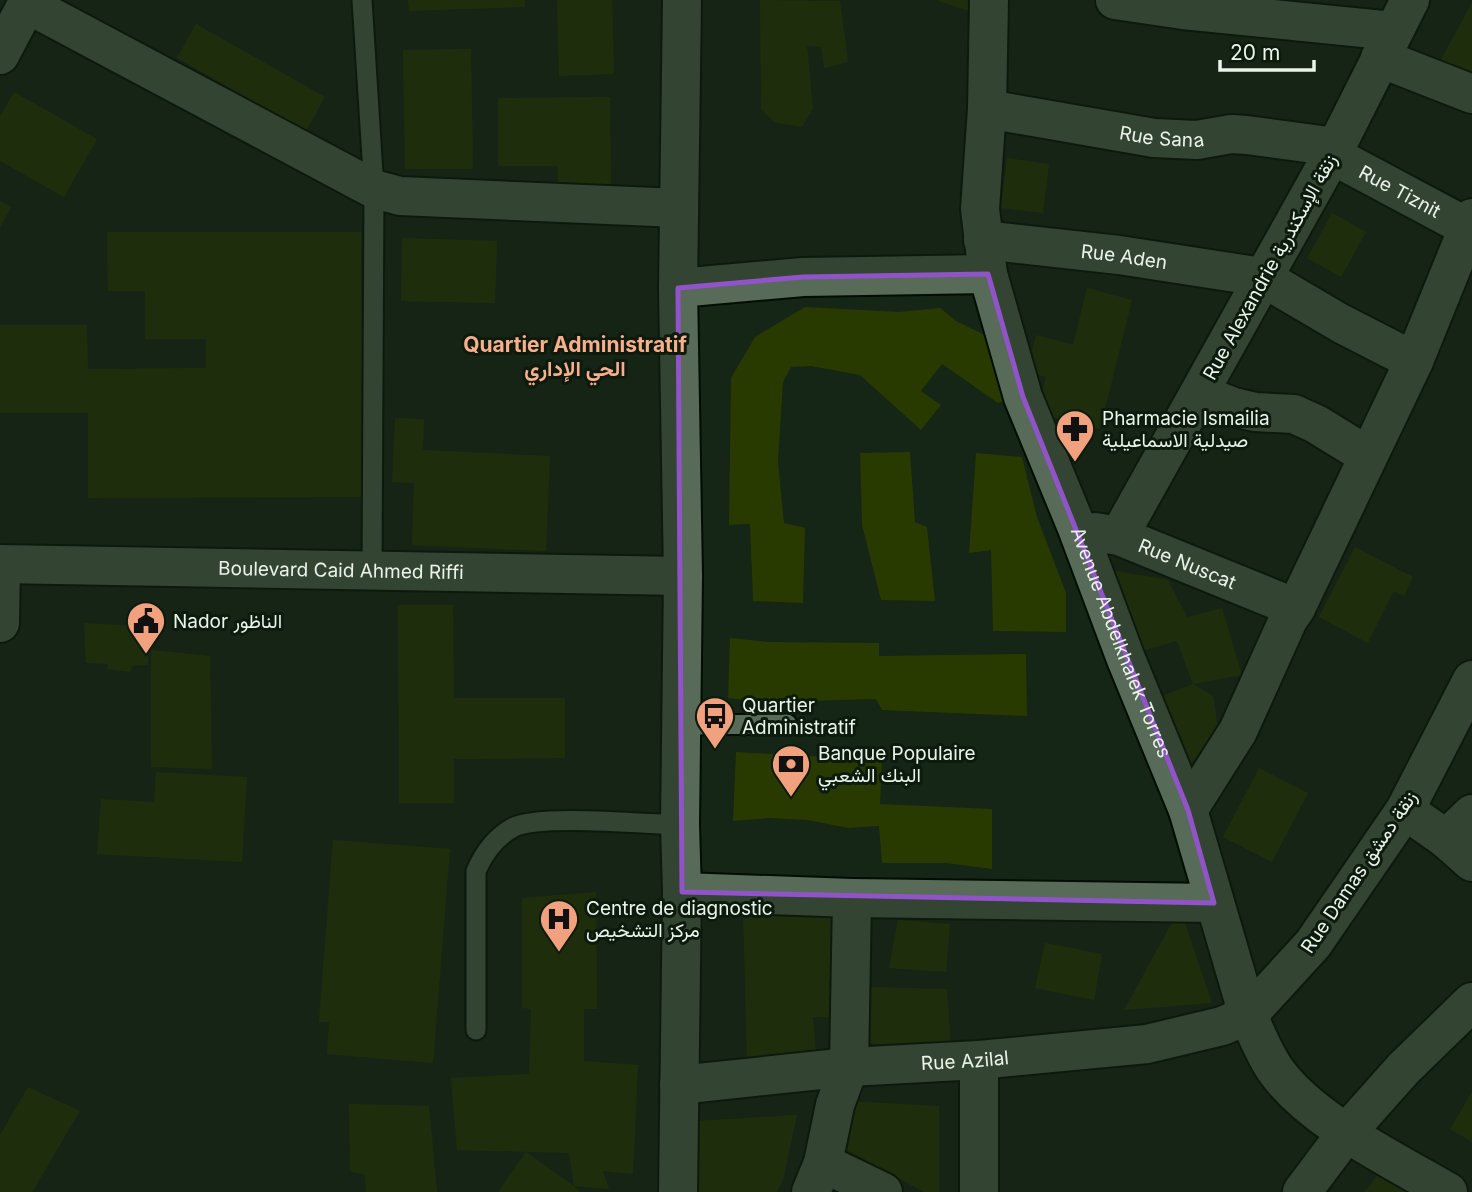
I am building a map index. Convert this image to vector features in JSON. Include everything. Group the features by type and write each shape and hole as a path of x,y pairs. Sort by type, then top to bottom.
{"street":[{"path":"678,1192 683,576 678,288 682,0"},
{"name":"Avenue Abdelkhalek Torres","path":"989,0 987,109 980,209 986,257 1023,397 1188,810 1248,1015 1275,1070 1308,1104 1347,1132 1448,1192"},
{"path":"1115,0 1184,10 1394,30 1472,94"},
{"path":"0,55 28,2 374,188 412,197 679,208"},
{"name":"Rue Alexandrie زنقة الإسكندرية","path":"1119,536 1334,151 1394,30"},
{"name":"Rue Sana","path":"987,109 1167,140 1247,135 1334,151"},
{"name":"Rue Tiznit","path":"1334,151 1469,223"},
{"path":"1188,810 1238,731 1288,620 1414,361 1469,223"},
{"name":"Rue Aden","path":"678,288 986,257 1119,255 1262,277"},
{"path":"1262,277 1340,323 1414,361"},
{"path":"1200,394 1255,412 1294,414 1316,424 1368,457"},
{"name":"Rue Nuscat","path":"1077,528 1119,536 1296,608"},
{"path":"0,623 1,564"},
{"name":"Boulevard Caid Ahmed Riffi","path":"1,564 683,576"},
{"name":"Rue Damas زنقة دمشق","path":"1248,1015 1313,944 1405,810 1472,680"},
{"path":"1405,810 1463,839"},
{"path":"682,892 852,898 1214,903"},
{"path":"852,898 849,1067 835,1105 817,1178 883,1192"},
{"path":"1302,1192 1347,1132 1404,1068 1472,1002"},
{"name":"Rue Azilal","path":"679,1085 849,1067 979,1060 1147,1044 1222,1026 1248,1015"},
{"path":"979,1060 979,1192"}],"lane":[{"path":"362,0 374,188 372,570"},
{"path":"681,725 786,724"},
{"path":"476,1030 476,871 484,853 515,826 550,821 680,825"}],"highlighted area":[{"path":"988,274 1023,397 1188,810 1214,903 682,892 678,288 803,277"}],"building":[{"path":"408,0 525,0 525,7 409,11"},
{"path":"557,0 612,0 614,74 559,76"},
{"path":"760,0 840,1 848,62 824,68 821,47 807,46 813,109 802,127 774,122 761,109"},
{"path":"973,0 973,12 938,1"},
{"path":"1472,3 1472,77 1439,63"},
{"path":"196,24 325,97 306,131 177,58"},
{"path":"471,49 473,169 405,169 403,50"},
{"path":"14,92 97,139 64,197 0,161 0,116"},
{"path":"610,97 611,188 558,189 558,166 498,166 498,98"},
{"path":"1007,158 1049,164 1043,213 1001,208"},
{"path":"0,201 11,207 0,228"},
{"path":"1332,213 1366,232 1341,277 1307,258"},
{"path":"107,232 361,232 363,497 88,498 88,413 0,413 0,325 87,325 88,369 206,368 206,339 145,339 145,291 108,291"},
{"path":"402,238 497,241 495,303 401,301"},
{"path":"1087,288 1132,300 1100,429 1037,413 1046,377 1027,372 1036,335 1073,345"},
{"path":"805,307 899,312 940,308 956,321 997,341 1008,399 998,403 942,364 921,391 941,405 921,430 860,375 811,366 791,367 783,382 778,461 784,523 805,528 803,603 753,601 750,524 729,525 731,378 755,337"},
{"path":"395,418 424,419 423,450 550,456 546,551 412,545 414,483 392,482"},
{"path":"910,452 915,522 927,527 935,601 881,600 862,525 860,453"},
{"path":"976,453 1022,457 1037,517 1066,593 1066,632 993,631 991,550 969,553"},
{"path":"1355,547 1413,577 1404,596 1394,591 1368,643 1319,617"},
{"path":"1106,569 1168,580 1187,617 1222,608 1242,675 1193,684 1177,641 1133,653"},
{"path":"398,605 453,605 454,698 565,698 565,758 454,759 454,803 399,803"},
{"path":"84,623 149,627 148,665 132,666 130,672 107,669 108,664 86,663"},
{"path":"730,638 768,642 879,643 879,656 1026,654 1027,716 882,710 876,699 770,702 728,698"},
{"path":"151,650 210,656 212,769 151,767"},
{"path":"1193,684 1213,696 1219,733 1180,774 1147,702"},
{"path":"736,752 882,760 880,804 992,809 992,869 946,863 882,863 879,826 848,828 808,820 769,818 733,821"},
{"path":"1259,768 1308,793 1272,862 1223,837"},
{"path":"156,772 247,777 242,862 97,854 101,799 154,802"},
{"path":"333,840 450,849 433,1063 327,1054 329,1022 319,1022"},
{"path":"596,892 597,1009 584,1009 584,1061 638,1065 633,1174 603,1171 609,1189 574,1186 569,1153 457,1150 451,1078 529,1074 531,1009 522,1008 522,898"},
{"path":"743,908 837,912 840,980 829,981 833,1017 813,1017 817,1064 747,1064"},
{"path":"1180,908 1212,1003 1124,1010"},
{"path":"898,920 950,924 946,972 889,968"},
{"path":"1045,943 1102,954 1094,1000 1035,988"},
{"path":"867,987 947,989 951,1048 864,1043"},
{"path":"28,1087 80,1111 32,1192 0,1192 0,1135"},
{"path":"1472,1092 1472,1142 1450,1129"},
{"path":"843,1101 939,1106 939,1192 924,1192 845,1149"},
{"path":"349,1104 429,1106 437,1192 366,1192 365,1175 350,1171"},
{"path":"797,1115 783,1180 777,1192 688,1192 695,1121"},
{"path":"526,1152 574,1186 580,1192 498,1192"},
{"path":"1383,1169 1420,1192 1364,1192"}],"place":[{"name":"Pharmacie Ismailia صيدلية الاسماعيلية","path":"1075,463"},
{"name":"Nador الناظور","path":"146,655"},
{"name":"Quartier Administratif","path":"715,750"},
{"name":"Banque Populaire البنك الشعبي","path":"791,798"},
{"name":"Centre de diagnostic مركز التشخيص","path":"559,953"}],"district":[{"name":"Quartier Administratif الحي الإداري","path":"575,356"}]}
